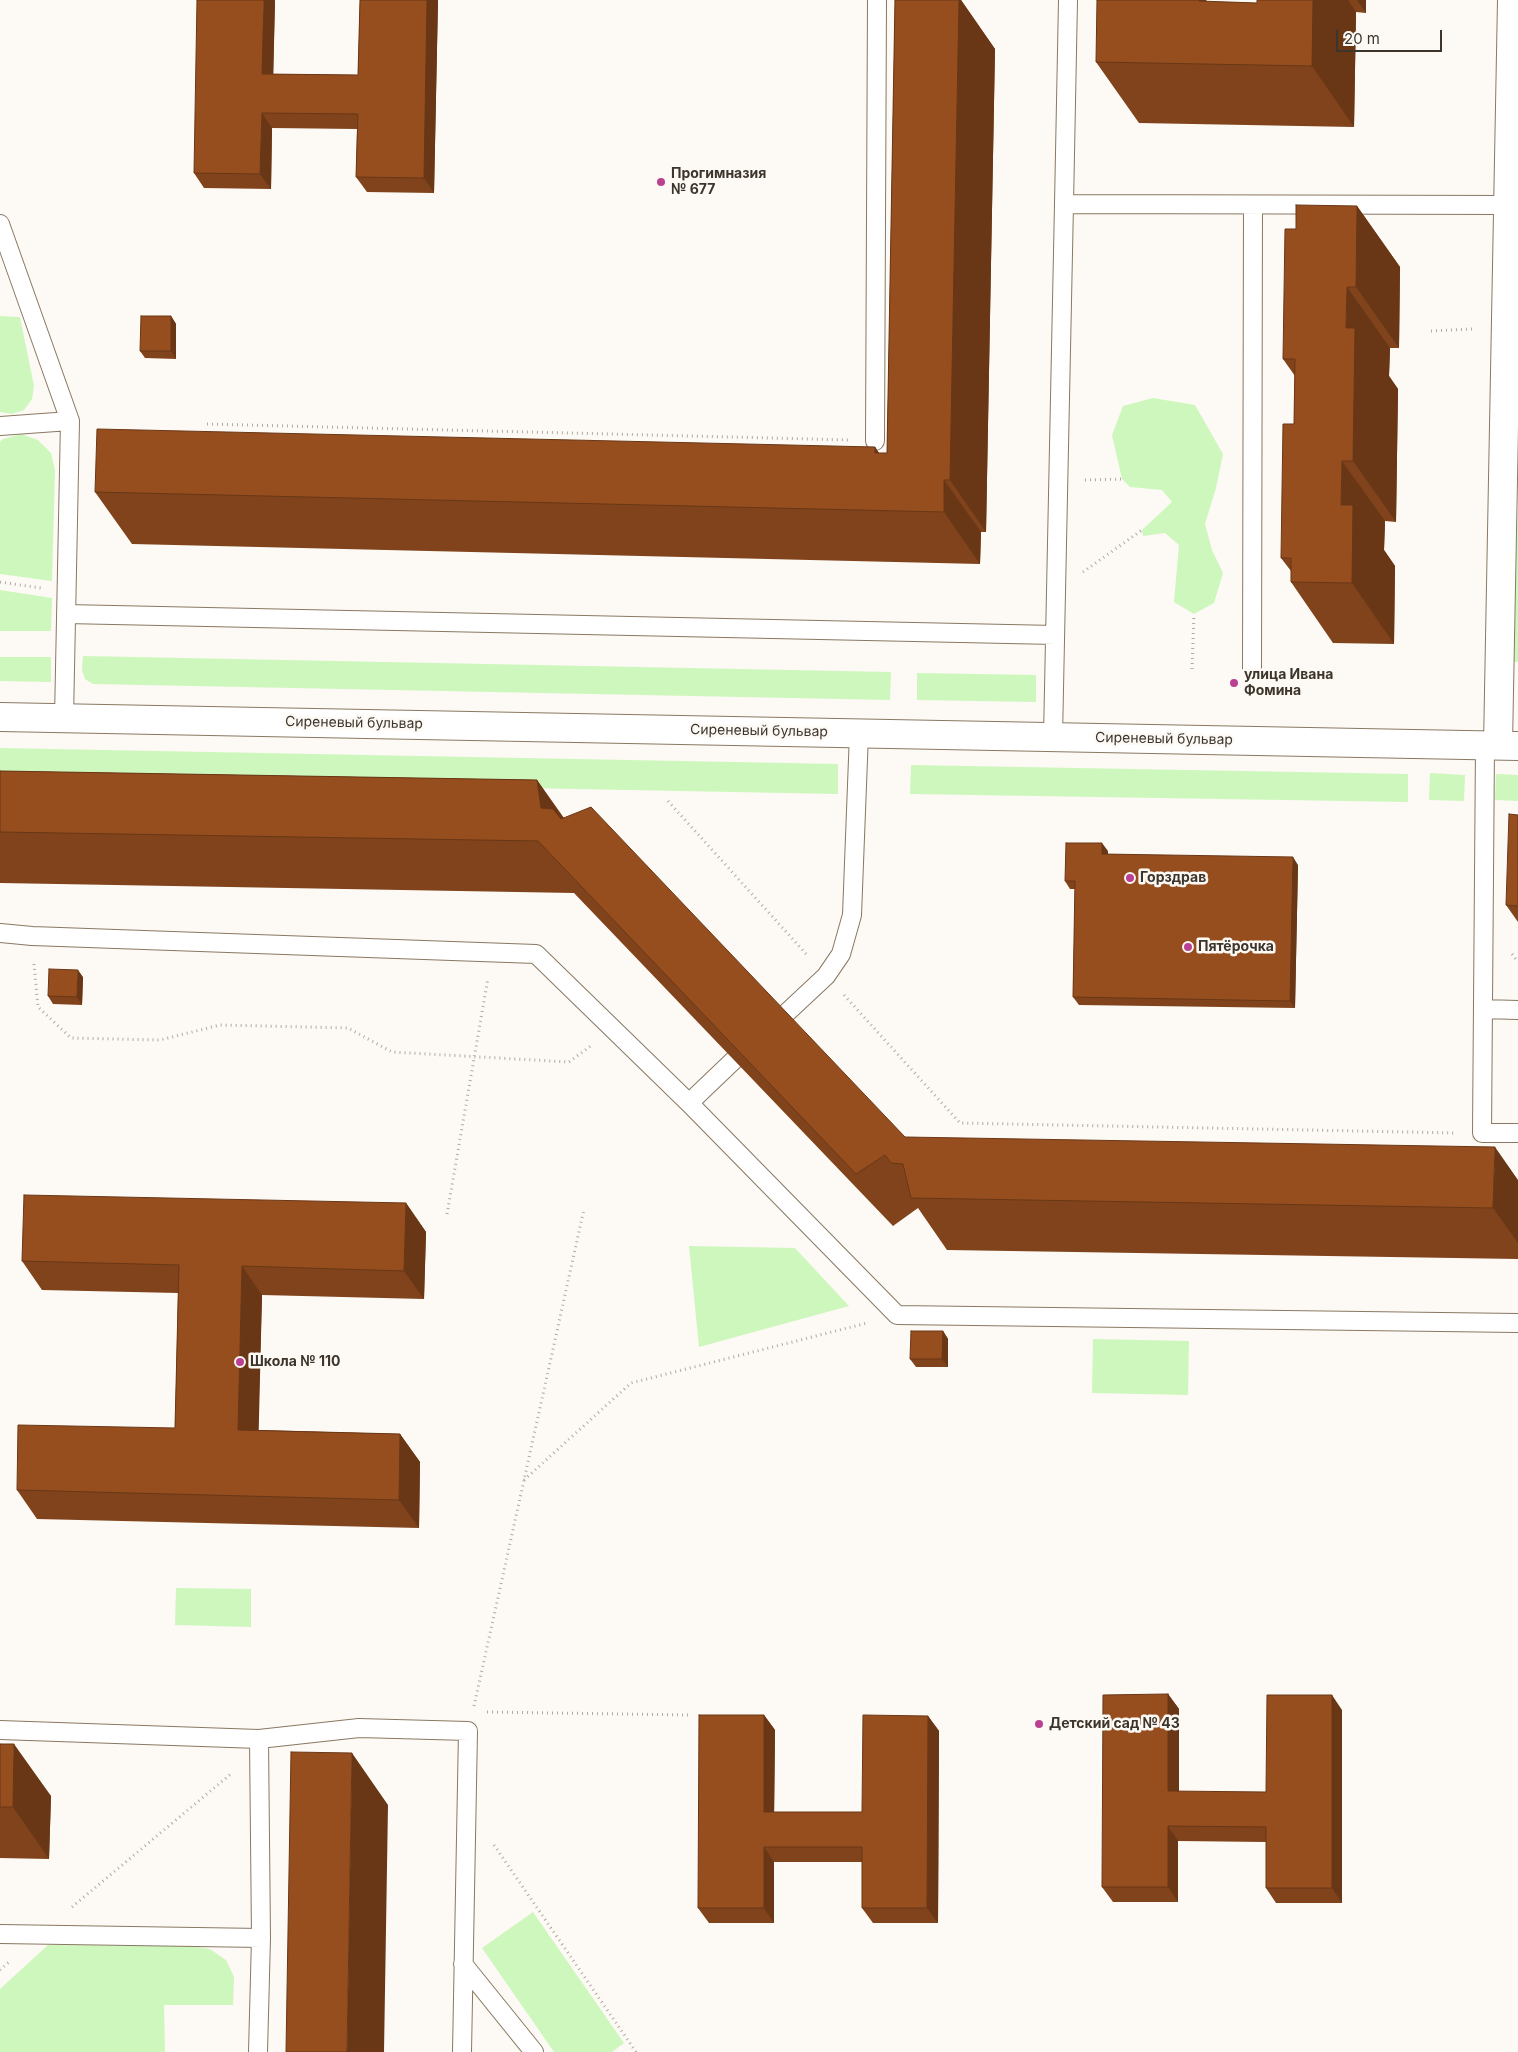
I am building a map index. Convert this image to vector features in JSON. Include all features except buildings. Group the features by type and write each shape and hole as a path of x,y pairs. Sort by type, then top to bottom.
{"street":[{"path":"1500,746 1512,0"},
{"name":"Сиреневый бульвар","path":"0,716 1500,746"}],"lane":[{"path":"875,441 877,0"},
{"path":"1053,737 1060,481 1068,0"},
{"path":"1064,204 1253,206 1508,205"},
{"path":"1252,669 1253,206"},
{"path":"0,224 70,421 64,718"},
{"path":"0,426 70,421"},
{"path":"66,614 1055,635"},
{"path":"780,1019 826,976 841,954 852,915 859,733"},
{"path":"1500,746 1483,1009 1482,1133 1518,1133"},
{"path":"0,933 32,936 536,954 689,1103 897,1315 1518,1323"},
{"path":"1483,1009 1518,1010"},
{"path":"689,1103 734,1060"},
{"path":"0,1730 258,1739 359,1728 468,1731 462,2052"},
{"path":"258,1739 261,1938 258,2052"},
{"path":"0,1934 261,1938"},
{"path":"463,1964 534,2052"}],"path":[{"path":"1431,331 1506,328"},
{"path":"207,424 875,441"},
{"path":"1060,481 1122,479"},
{"path":"1056,591 1142,530"},
{"path":"0,582 66,592"},
{"path":"1192,669 1194,614"},
{"path":"668,801 960,1123 1482,1133"},
{"path":"32,936 38,1007 71,1038 160,1040 220,1025 348,1028 392,1052 569,1062 613,1029"},
{"path":"447,1214 492,952"},
{"path":"468,1731 584,1209"},
{"path":"524,1480 631,1383 897,1315"},
{"path":"472,1712 689,1715"},
{"path":"0,1970 39,1934 237,1768 258,1739"},
{"path":"467,1805 636,2052"}],"green space":[{"path":"0,316 20,317 34,386 32,399 24,410 12,414 0,412"},
{"path":"1153,398 1195,405 1223,454 1216,488 1205,524 1212,550 1223,573 1214,603 1194,614 1174,602 1179,545 1165,533 1143,536 1142,530 1172,502 1162,490 1130,487 1122,479 1112,435 1123,406"},
{"path":"21,434 38,440 51,453 55,470 52,581 0,574 0,442 3,439"},
{"path":"1518,508 1518,662 1510,662"},
{"path":"0,590 52,598 51,631 0,631"},
{"path":"83,656 891,672 890,700 93,684 85,679 82,670"},
{"path":"0,657 51,657 51,682 0,681"},
{"path":"917,673 1036,675 1036,702 917,700"},
{"path":"0,748 838,764 838,794 0,778"},
{"path":"911,765 1408,774 1408,802 910,794"},
{"path":"1430,773 1465,775 1464,801 1429,800"},
{"path":"1496,774 1518,775 1518,801 1495,800"},
{"path":"689,1246 795,1248 849,1306 699,1347"},
{"path":"1093,1339 1189,1341 1188,1395 1092,1393"},
{"path":"176,1588 251,1589 251,1627 175,1625"},
{"path":"533,1912 624,2043 612,2052 554,2052 482,1948"},
{"path":"48,1945 191,1946 210,1949 226,1960 234,1977 233,2005 164,2005 165,2052 0,2052 0,1989"}],"place":[{"name":"Прогимназия № 677","path":"661,182"},
{"name":"улица Ивана Фомина","path":"1234,683"},
{"name":"Горздрав","path":"1130,878"},
{"name":"Пятёрочка","path":"1188,947"},
{"name":"Школа № 110","path":"240,1362"},
{"name":"Детский сад № 43","path":"1039,1724"}]}
